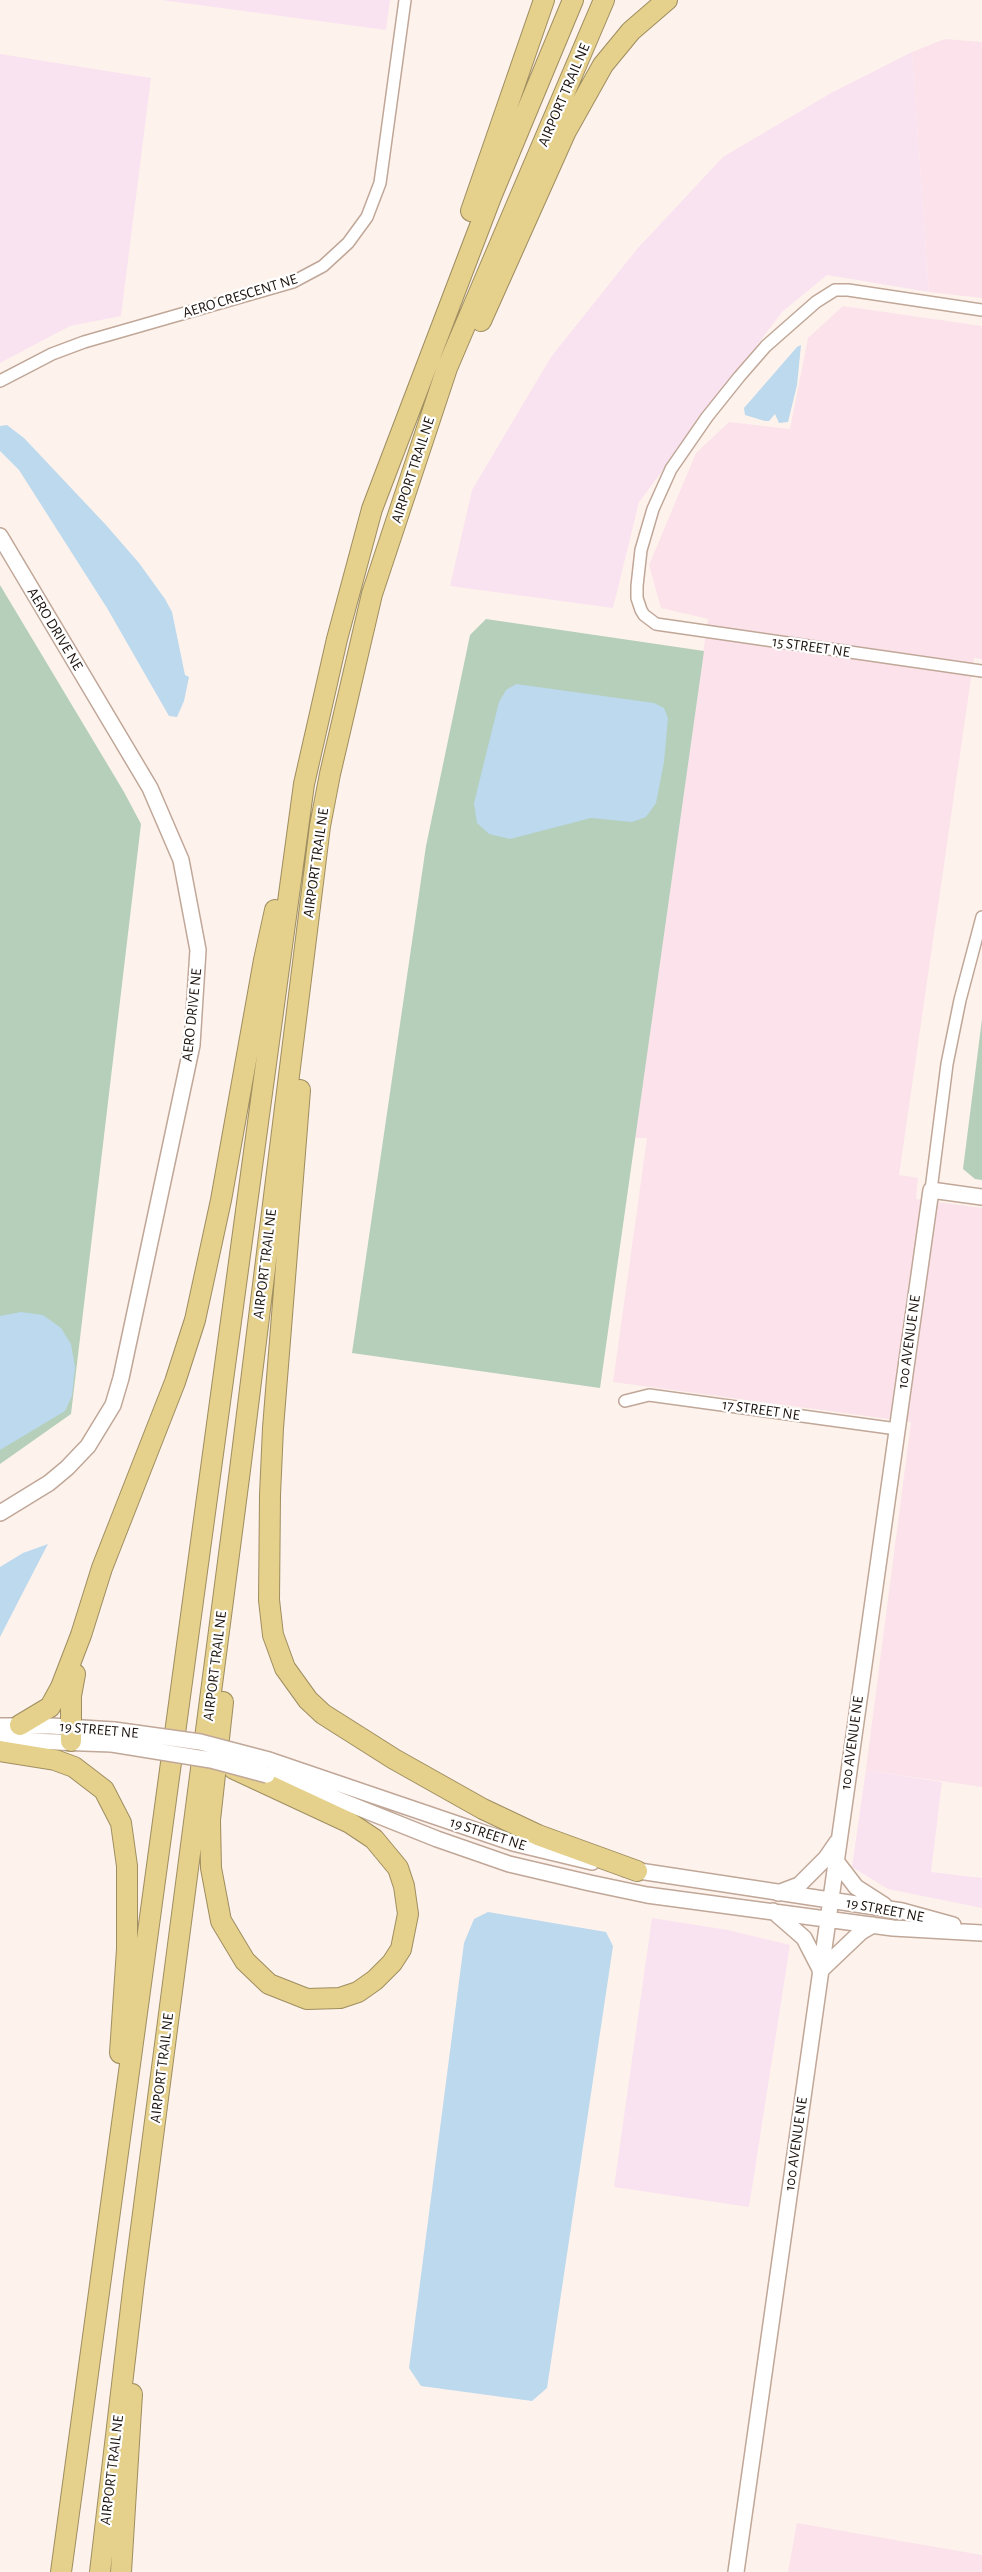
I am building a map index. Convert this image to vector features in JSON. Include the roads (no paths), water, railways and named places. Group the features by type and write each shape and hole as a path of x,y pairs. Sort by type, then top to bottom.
{"highway":[{"path":"372,509 413,374 512,99 544,0"},
{"name":"AIRPORT TRAIL NE","path":"61,2572 116,2178 160,1829 304,784 337,639 372,509 491,197 573,0"},
{"name":"AIRPORT TRAIL NE","path":"100,2572 134,2282 240,1470 320,826 353,670 372,594 447,368 604,0"},
{"path":"372,594 446,398 566,131 603,65 631,31 667,0"},
{"path":"20,1725 50,1707 61,1687 81,1636 102,1568 175,1382 195,1320 221,1200 264,960 304,784"},
{"path":"320,826 273,1428 269,1600 273,1635 285,1668 296,1685 323,1714 355,1736 483,1809 567,1847 636,1871"},
{"path":"220,1762 267,1773 374,1839 398,1868 404,1886 408,1914 406,1933 401,1949 387,1969 358,1992 325,2000 306,1999 269,1984 245,1961 221,1921 211,1868 210,1820 220,1762 237,1576 240,1470"},
{"path":"71,1734 71,1696 81,1636"},
{"path":"0,1751 55,1760 74,1767 104,1790 121,1823 126,1866 128,1949 121,2032 116,2178"},
{"path":"121,2572 132,2421 134,2282"},
{"path":"52,2572 79,2445"}],"street":[{"name":"AERO CRESCENT NE","path":"0,381 52,354 84,342 293,282 323,266 348,243 367,217 380,183 405,0"},
{"name":"15 STREET NE","path":"982,310 848,290 835,290 816,302 766,346 707,417 671,469 653,509 641,550 638,598 644,615 656,624 664,626 982,671"},
{"name":"AERO DRIVE NE","path":"0,536 150,788 181,860 198,950 192,1045 122,1378 113,1405 88,1446 67,1468 49,1483 0,1513"},
{"name":"100 AVENUE NE","path":"736,2572 931,1190 947,1064 960,1000 982,917"},
{"path":"931,1190 982,1197"},
{"name":"17 STREET NE","path":"625,1401 649,1395 897,1428"},
{"name":"19 STREET NE","path":"0,1726 20,1725 71,1734 200,1742 267,1773 346,1802 436,1839 526,1868 647,1894 872,1925 982,1933"},
{"name":"19 STREET NE","path":"0,1740 71,1734"},
{"name":"19 STREET NE","path":"113,1737 220,1762"},
{"name":"19 STREET NE","path":"267,1773 514,1844 636,1871 889,1909 982,1933"},
{"path":"778,1893 799,1885 826,1858 838,1841"},
{"path":"836,1861 856,1887 889,1909"},
{"path":"773,1911 804,1938 820,1971 861,1932 872,1925"}],"water":[{"path":"801,345 797,385 788,422 779,423 775,414 769,421 745,415 744,408 797,347"},
{"path":"7,425 24,438 106,525 139,563 165,599 172,612 185,675 189,677 184,701 177,717 169,716 107,608 19,470 0,451 0,426"},
{"path":"516,684 654,703 664,708 668,718 664,762 656,803 646,817 632,822 591,818 510,839 489,834 477,823 474,803 499,702 506,690"},
{"path":"21,1312 43,1315 61,1328 71,1344 75,1367 72,1396 65,1411 0,1450 0,1316"},
{"path":"48,1544 0,1637 0,1567 23,1553"},
{"path":"488,1912 606,1932 613,1946 547,2388 532,2401 421,2386 409,2368 464,1943 474,1919"}]}
